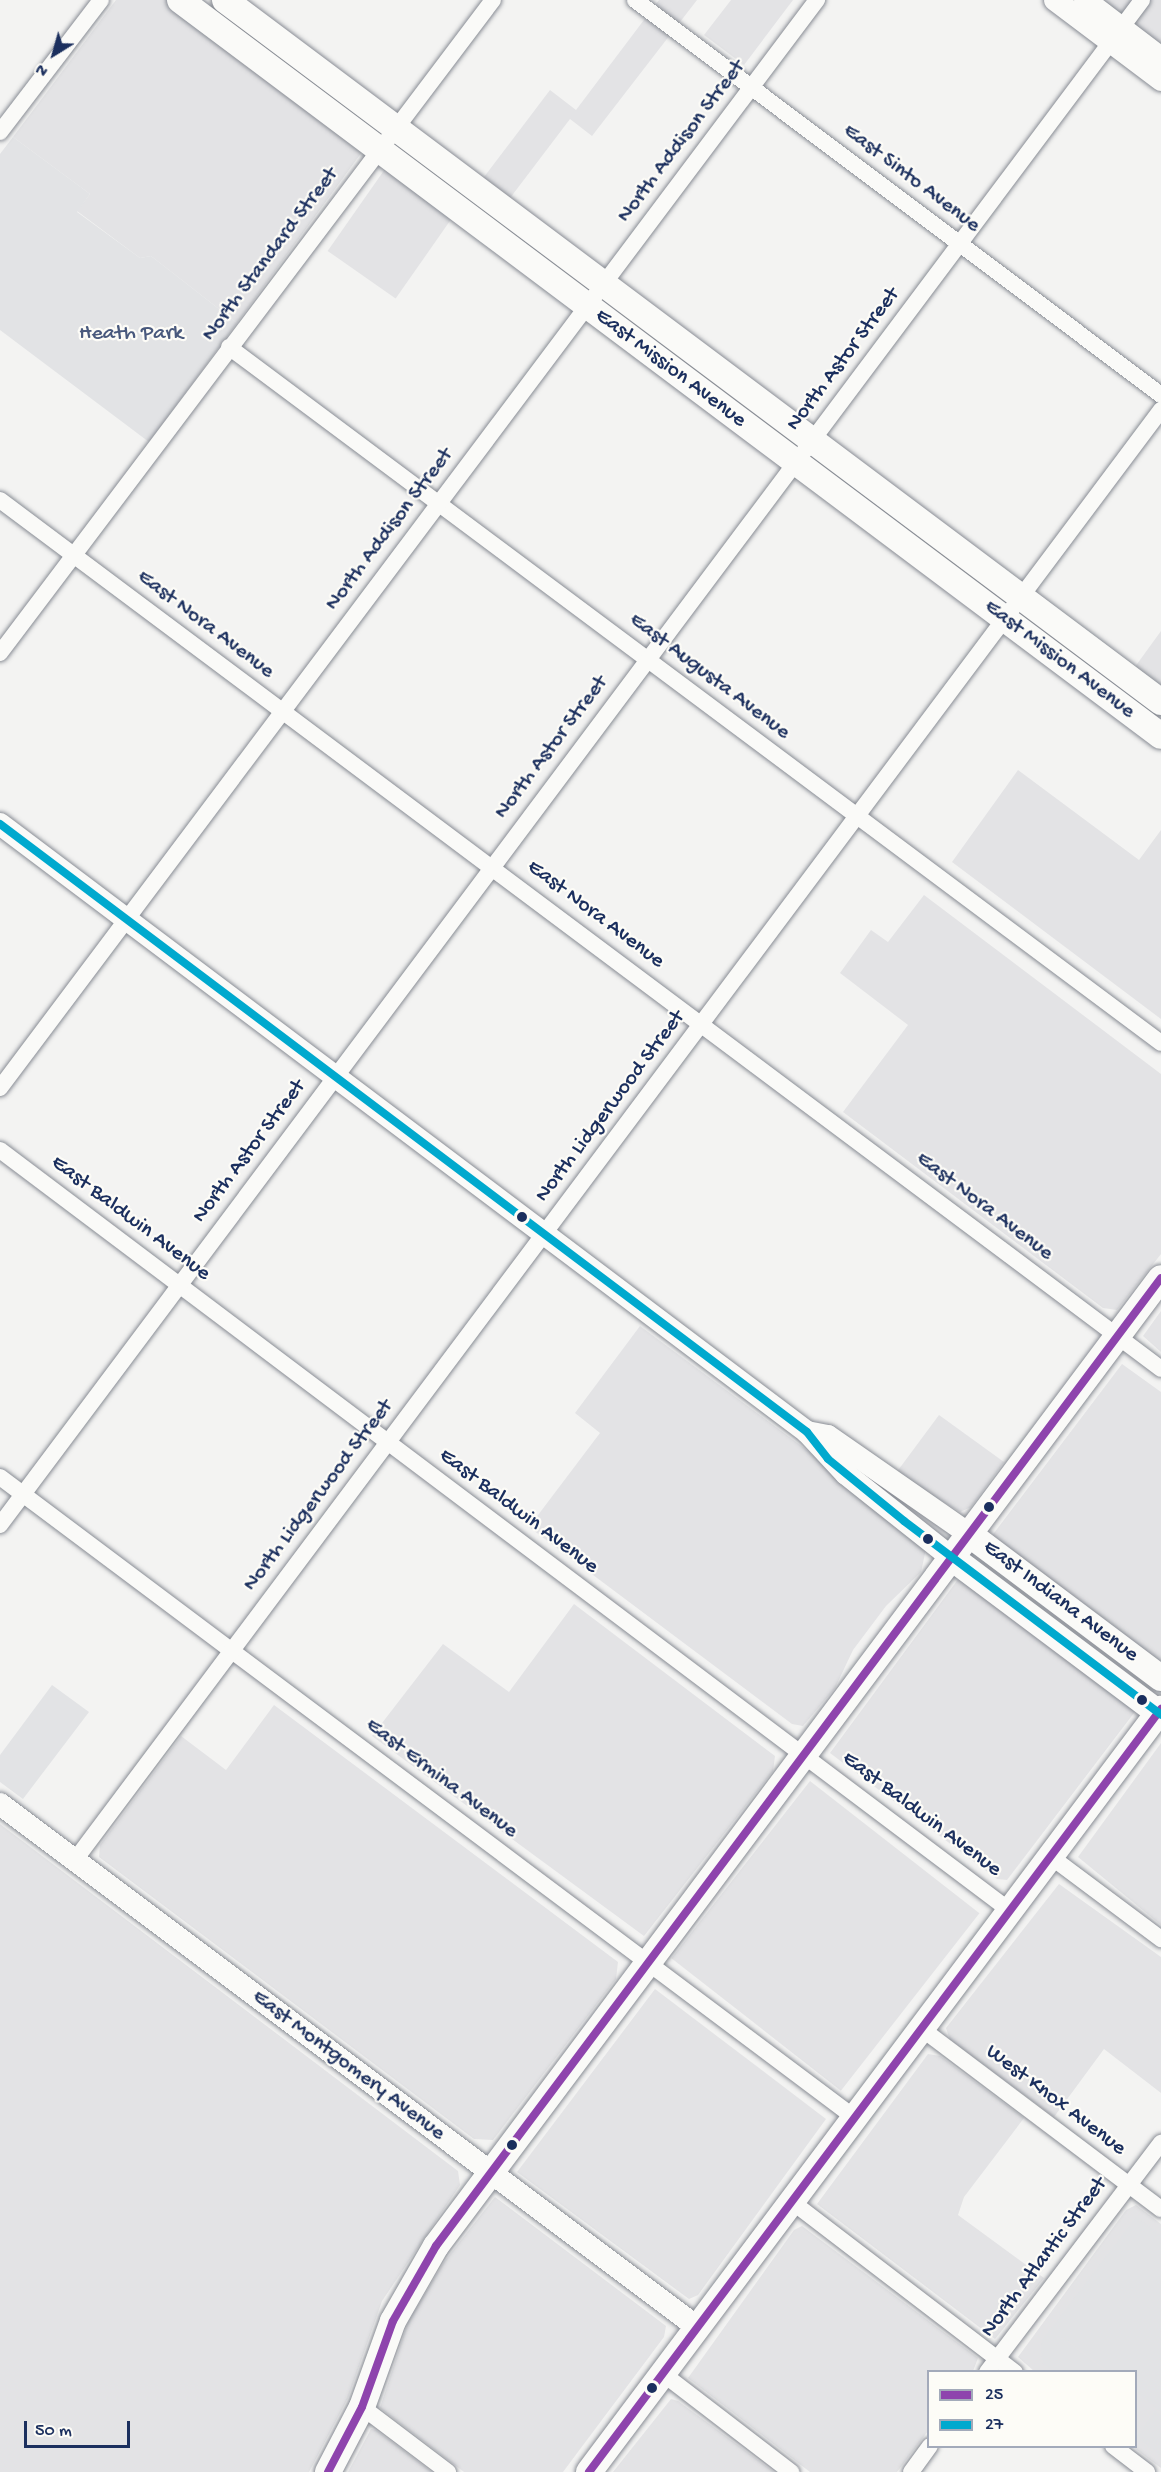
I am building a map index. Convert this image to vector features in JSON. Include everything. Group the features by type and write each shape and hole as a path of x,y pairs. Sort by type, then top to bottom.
{"main road":[{"name":"East Mission Avenue","path":"180,0 1161,736"},
{"name":"East Mission Avenue","path":"225,0 603,284 814,439 1161,702"},
{"path":"1055,0 1161,58"},
{"path":"1085,0 1161,80"},
{"name":"East Indiana Avenue","path":"0,824 807,1432 846,1474 952,1558 1160,1712"},
{"path":"328,2472 362,2407 410,2286 490,2172 1161,1278"},
{"name":"East Indiana Avenue","path":"807,1432 828,1436 969,1534 1161,1678"},
{"path":"589,2472 790,2201 1160,1712"},
{"name":"East Montgomery Avenue","path":"0,1804 697,2327"}],"street":[{"path":"0,132 100,0"},
{"name":"North Standard Street","path":"0,653 377,150 493,0"},
{"name":"East Sinto Avenue","path":"635,0 1161,395"},
{"name":"North Addison Street","path":"0,1088 817,0"},
{"name":"North Astor Street","path":"0,1525 491,866 1142,0"},
{"name":"East Augusta Avenue","path":"228,348 1161,1043"},
{"name":"North Lidgerwood Street","path":"75,1860 1161,410"},
{"name":"East Nora Avenue","path":"0,500 702,1023 1161,1369"},
{"name":"East Baldwin Avenue","path":"0,1150 1009,1910"},
{"name":"East Ermina Avenue","path":"0,1476 855,2118"},
{"path":"1050,1856 1161,1940"},
{"name":"West Knox Avenue","path":"922,2028 1161,2209"},
{"name":"North Atlantic Street","path":"992,2365 1161,2143"},
{"path":"790,2201 992,2365 1008,2370"},
{"path":"662,2373 791,2472"},
{"path":"362,2407 448,2472"},
{"path":"910,2472 928,2448"},
{"path":"1116,2448 1147,2472"}],"shaded area":[{"path":"116,0 166,0 362,152 237,323 151,256 140,258 77,211 90,194 13,137"},
{"path":"659,0 697,0 592,136 570,119 507,202 481,181 550,90 576,110"},
{"path":"731,0 793,0 744,65 704,35"},
{"path":"1099,0 1161,0 1161,45"},
{"path":"385,169 453,217 396,299 328,251"},
{"path":"1161,631 1161,691 1132,671"},
{"path":"1018,770 1139,860 1161,830 1161,1019 952,862"},
{"path":"924,895 1161,1074 1161,1254 1117,1310 1103,1308 843,1112 908,1025 840,973 871,930 888,942"},
{"path":"1161,1311 1161,1352 1143,1336"},
{"path":"640,1326 812,1454 926,1549 921,1572 886,1606 853,1650 835,1688 803,1726 792,1724 529,1527 600,1433 575,1413"},
{"path":"1122,1364 1161,1392 1161,1669 991,1537"},
{"path":"939,1415 1004,1462 971,1507 960,1512 896,1473"},
{"path":"959,1578 1137,1709 1007,1880 997,1879 830,1753"},
{"path":"574,1604 775,1756 773,1771 644,1936 372,1736 443,1644 509,1692"},
{"path":"274,1705 618,1962 616,1979 493,2140 474,2139 99,1857 100,1845 181,1736 226,1770"},
{"path":"1161,1743 1161,1925 1078,1857"},
{"path":"810,1781 979,1913 841,2091 671,1958"},
{"path":"0,1824 458,2171 460,2185 382,2301 348,2398 309,2472 0,2472"},
{"path":"1059,1884 1161,1957 1161,2093 1104,2049 1054,2117 950,2040 946,2028"},
{"path":"655,1989 826,2119 698,2295 689,2299 517,2172"},
{"path":"928,2054 940,2056 1024,2118 964,2197 958,2215 1044,2278 995,2339 817,2204"},
{"path":"495,2197 666,2326 664,2337 563,2472 464,2472 380,2408 408,2322 444,2262"},
{"path":"1136,2205 1161,2224 1161,2468 1134,2448 1137,2448 1137,2370 1033,2370 1018,2357 1126,2210"},
{"path":"802,2226 978,2358 973,2370 927,2370 927,2432 897,2472 810,2472 688,2378 794,2230"},
{"path":"671,2399 678,2401 774,2472 613,2472"},
{"path":"371,2429 376,2430 432,2472 348,2472"}],"green space":[{"name":"Heath Park","path":"13,137 90,194 77,212 140,258 151,256 237,323 149,442 0,330 0,154"},
{"path":"52,1685 89,1712 23,1799 0,1782 0,1755"},
{"path":"1136,2217 1161,2235 1161,2412 1137,2393 1137,2370 1107,2370 1063,2337 1054,2348 1063,2338 1104,2370 1052,2370 1043,2364 1042,2340"},
{"path":"1155,2411 1161,2415 1161,2456 1137,2436"}],"transit line":[{"name":"27","path":"0,824 807,1432 828,1459 904,1521 1161,1715"},
{"name":"25","path":"328,2472 362,2407 393,2321 436,2246 1161,1278"},
{"name":"25","path":"589,2472 1161,1709"}]}
